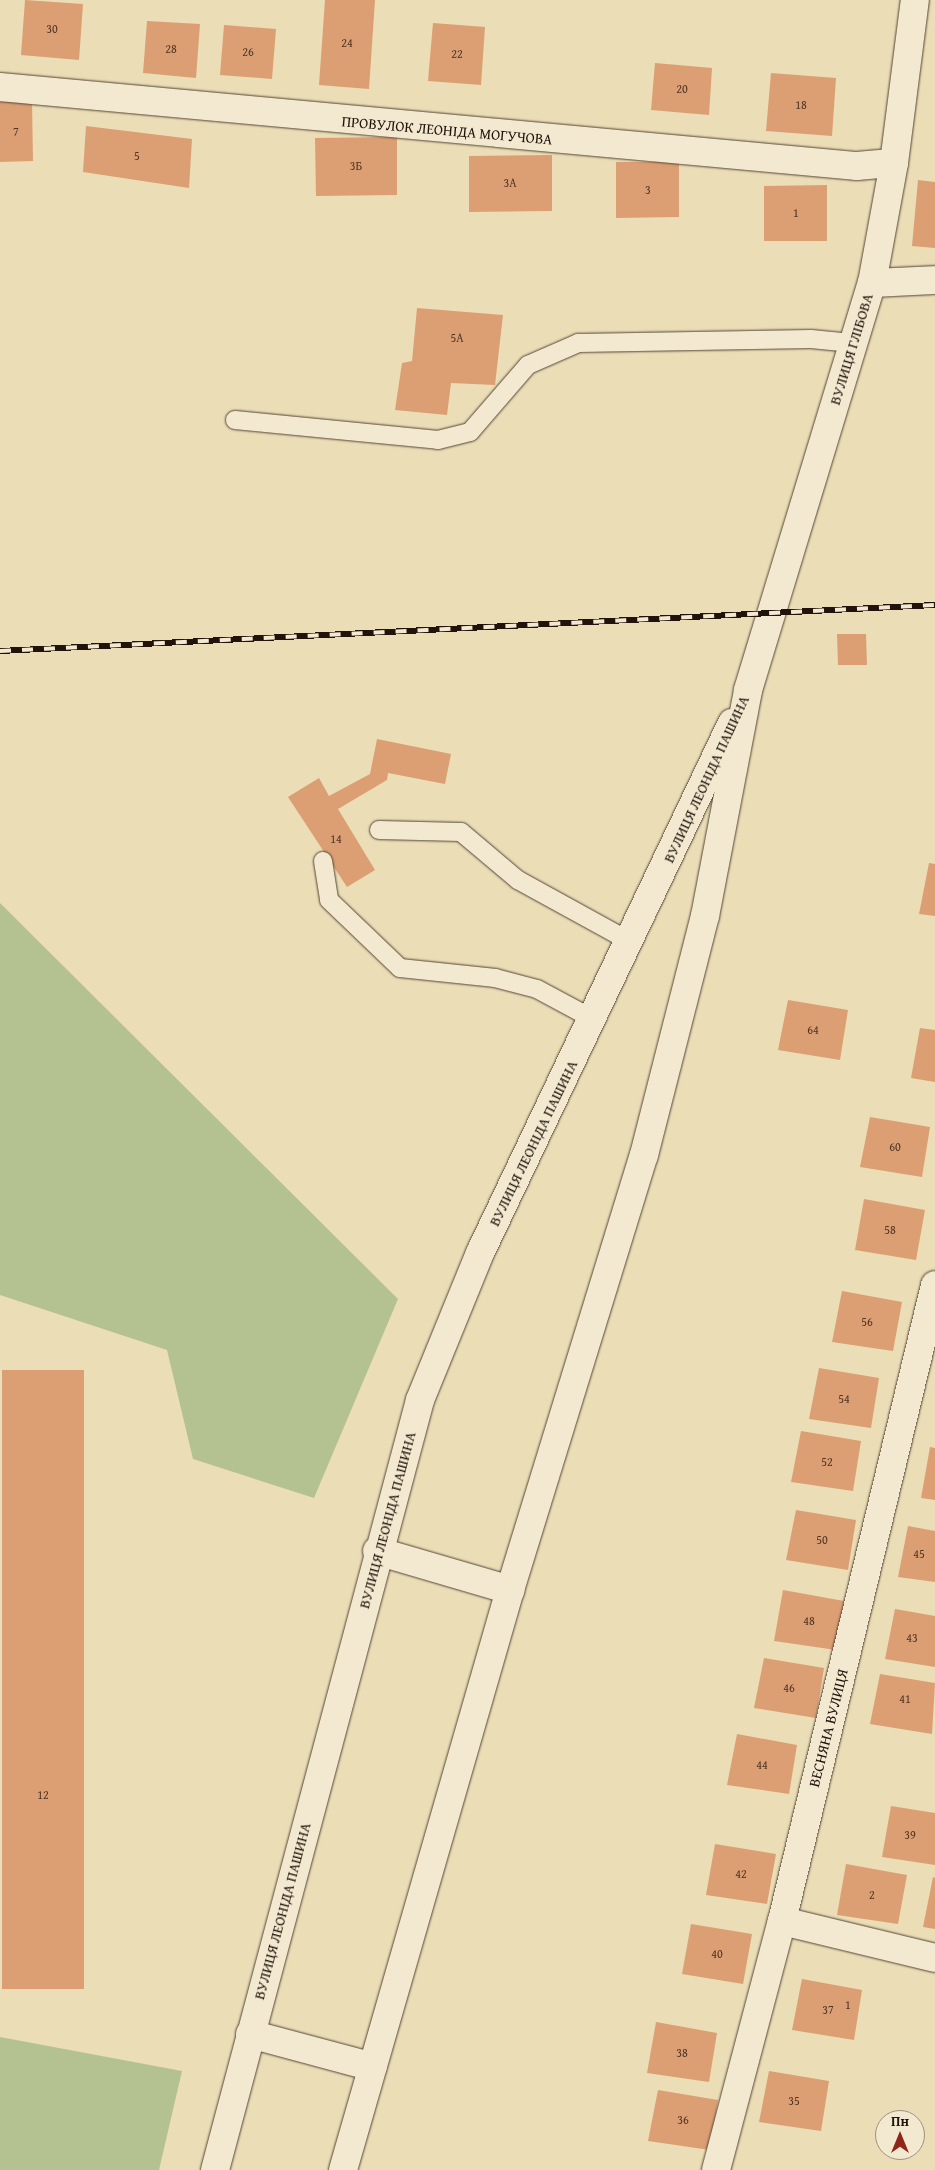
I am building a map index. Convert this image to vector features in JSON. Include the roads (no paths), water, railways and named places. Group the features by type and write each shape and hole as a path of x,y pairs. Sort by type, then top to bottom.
{"main road":[{"name":"ВУЛИЦЯ ГЛІБОВА","path":"748,690 852,343 872,283 894,163 915,0"},
{"name":"ПРОВУЛОК ЛЕОНІДА МОГУЧОВА","path":"0,87 857,166 894,163"},
{"path":"872,283 935,280"},
{"name":"ВУЛИЦЯ ЛЕОНІДА ПАШИНА","path":"215,2170 377,1551 420,1400 480,1253 748,690"},
{"name":"ВУЛИЦЯ ЛЕОНІДА ПАШИНА","path":"343,2170 510,1590 644,1155 704,916 748,690"},
{"name":"ВЕСНЯНА ВУЛИЦЯ","path":"716,2170 782,1921 935,1285"},
{"path":"377,1551 510,1590"},
{"path":"782,1921 935,1958"},
{"path":"250,2034 373,2067"}],"lane":[{"path":"235,420 438,440 470,432 528,365 578,343 811,339 852,343"},
{"path":"379,830 462,832 518,880 630,941"},
{"path":"323,861 328,900 400,968 495,978 537,989 593,1018"}],"railway":[{"path":"0,651 935,605"}]}
